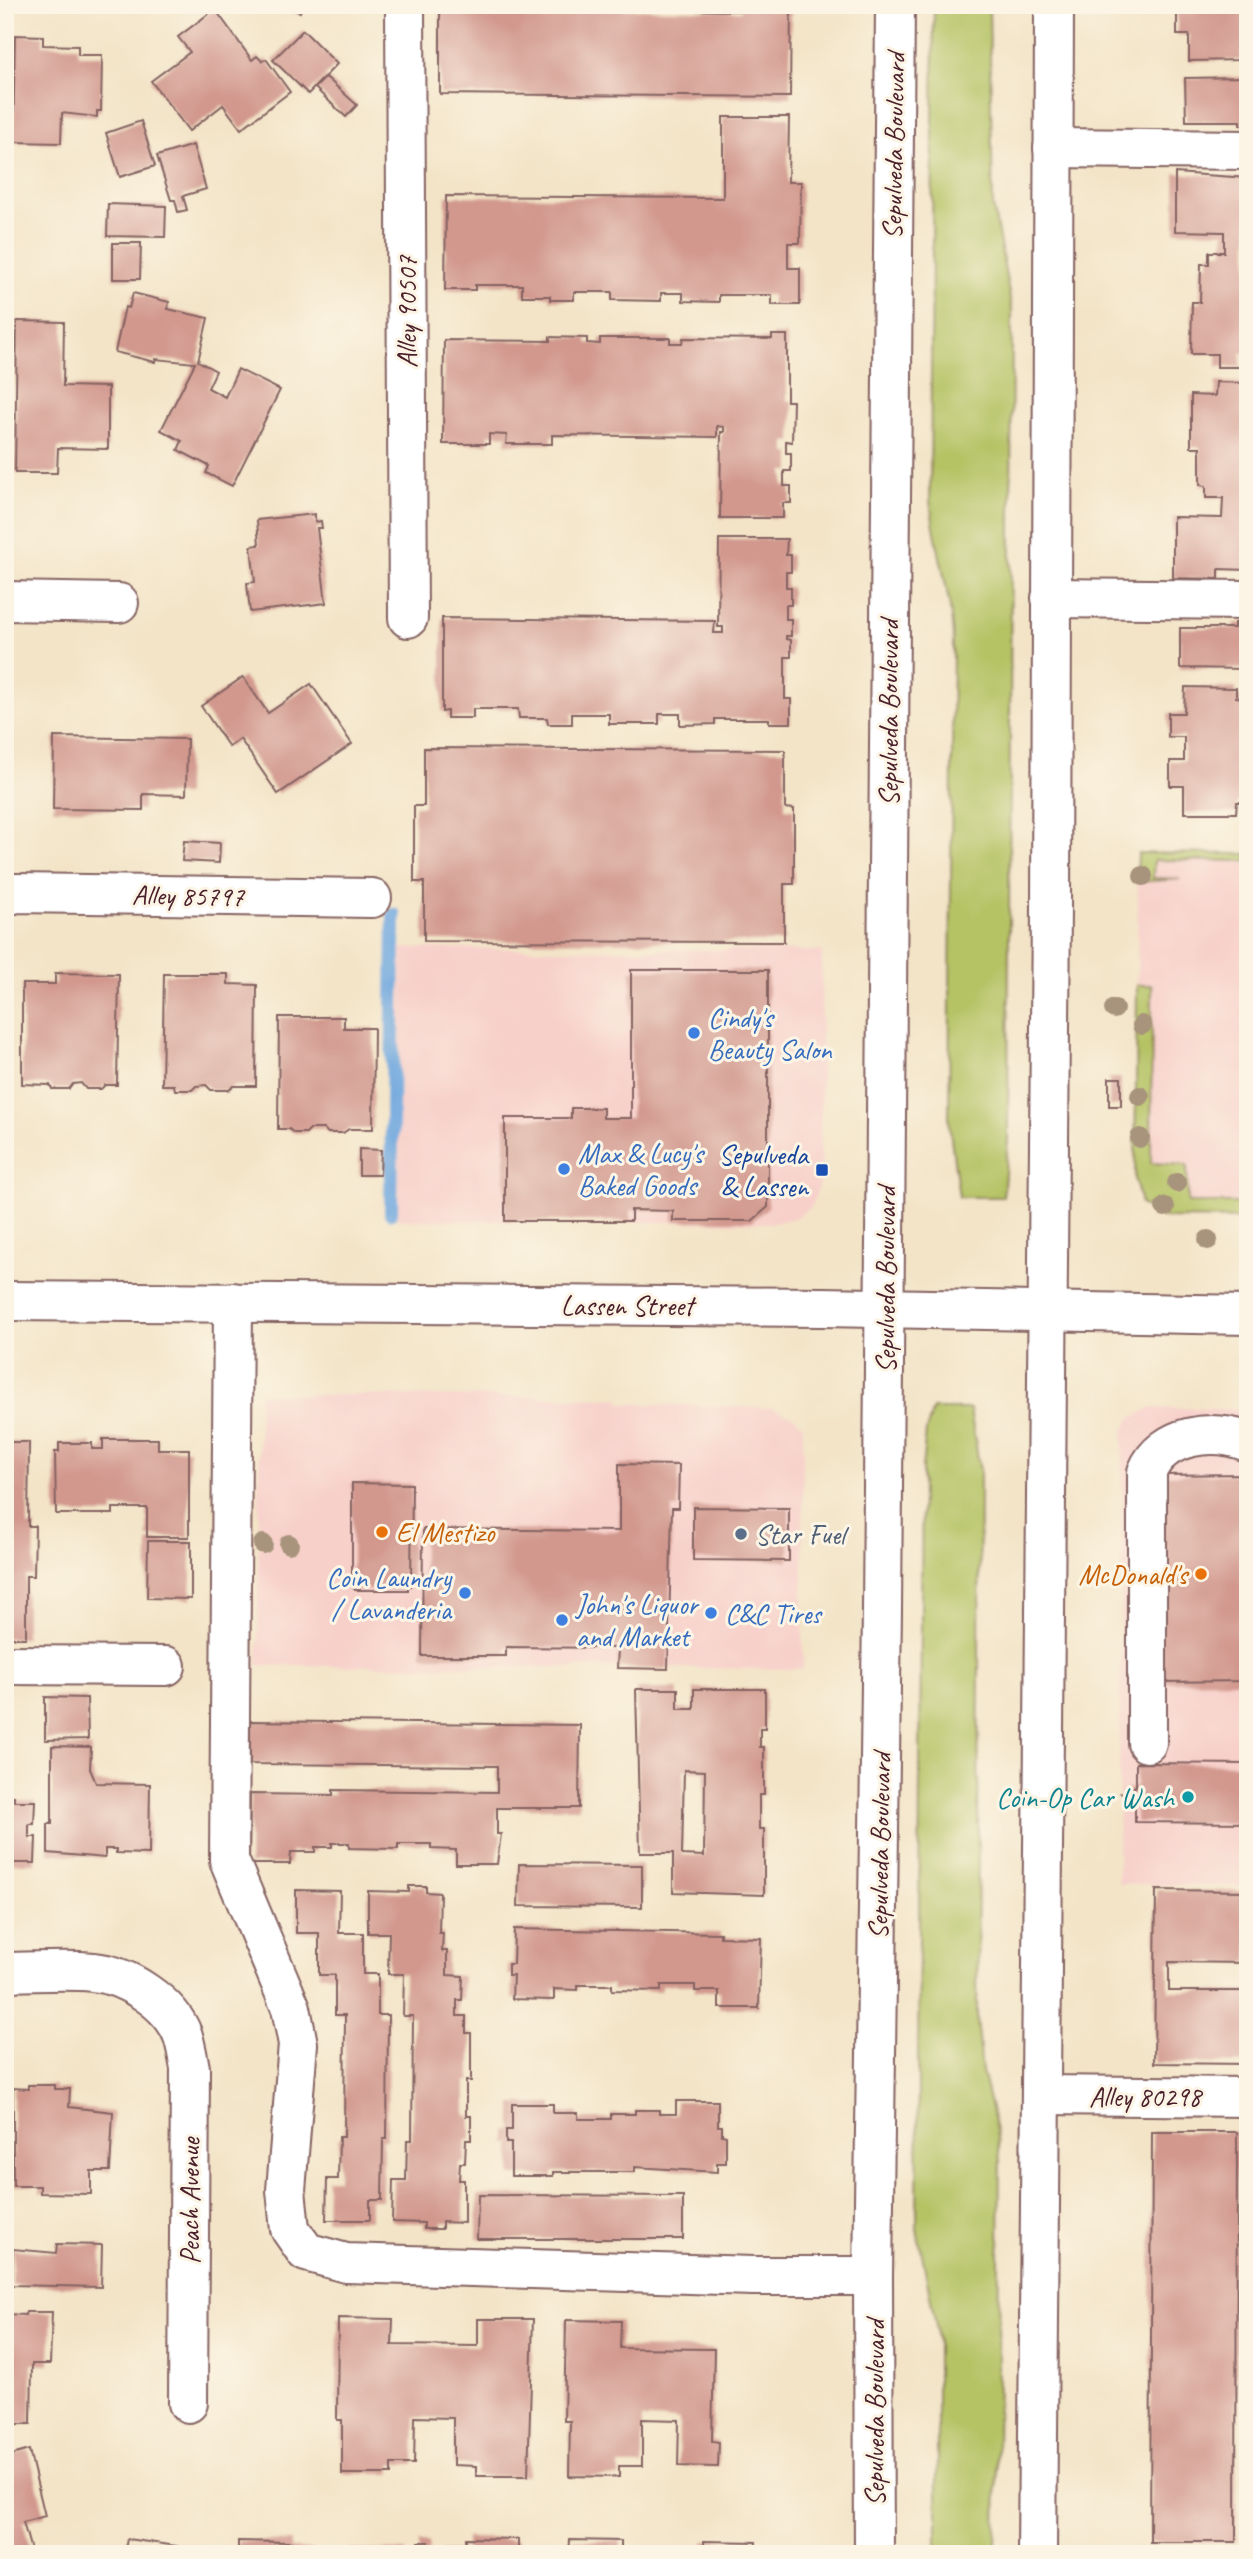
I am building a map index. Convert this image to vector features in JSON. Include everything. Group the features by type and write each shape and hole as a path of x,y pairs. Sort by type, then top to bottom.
{"main road":[{"name":"Alley 90507","path":"405,5 408,618"},
{"name":"Sepulveda Boulevard","path":"874,2554 873,2276 895,5"},
{"path":"1037,2554 1054,5"},
{"path":"1053,148 1248,150"},
{"path":"1051,598 1248,600"},
{"path":"5,601 119,603"},
{"name":"Alley 85797","path":"5,897 16,893 372,898"},
{"name":"Lassen Street","path":"5,1301 884,1307 1248,1315"},
{"path":"233,1302 229,1860 287,1997 298,2044 286,2190 290,2230 306,2252 346,2263 753,2276 873,2276"},
{"path":"1147,1743 1147,1472 1159,1451 1174,1441 1230,1438 1248,1443"},
{"path":"5,1665 166,1666"},
{"name":"Peach Avenue","path":"5,1972 95,1972 138,1988 163,2007 182,2035 190,2068 188,2403"},
{"name":"Alley 80298","path":"1042,2095 1248,2096"}],"shaded area":[{"path":"1138,853 1248,854 1248,1219 1163,1218 1141,1204 1136,1192"},
{"path":"401,948 822,951 820,1182 812,1206 795,1218 774,1223 398,1220"},
{"path":"259,1394 620,1398 620,1403 772,1408 794,1417 803,1425 803,1669 258,1665"},
{"path":"1152,1408 1248,1409 1248,1886 1118,1884 1123,1432 1131,1418"}],"green space":[{"path":"934,5 989,5 993,206 1012,309 1008,1139 1003,1197 959,1197 949,1123 953,642 950,606 930,500"},
{"path":"1138,853 1248,854 1248,861 1154,860 1153,878 1180,879 1137,882"},
{"path":"1137,985 1152,985 1151,1163 1187,1165 1188,1203 1248,1203 1248,1219 1163,1218 1141,1204 1135,1180"},
{"path":"933,1409 970,1409 980,1471 977,2019 982,2071 996,2130 1000,2161 996,2554 937,2554 937,2331 917,2229 922,1468 926,1431"}],"building":[{"path":"276,5 302,5 300,12"},
{"path":"440,5 572,5 572,8 741,11 741,5 791,5 790,97 440,94"},
{"path":"1189,5 1248,5 1248,51 1241,52 1241,60 1189,61 1189,35 1177,35 1177,11 1189,11"},
{"path":"215,9 252,60 257,56 262,61 266,59 290,92 241,129 223,105 189,131 151,81 190,52 178,37"},
{"path":"303,30 337,64 308,94 273,60"},
{"path":"15,35 43,36 43,45 78,46 78,55 102,55 101,111 97,111 97,117 62,113 61,143 13,142"},
{"path":"326,77 357,105 346,117 315,88"},
{"path":"1248,77 1248,125 1240,125 1240,121 1186,121 1185,78"},
{"path":"723,117 789,117 788,182 801,182 800,243 788,243 788,268 800,268 800,305 772,305 772,295 719,295 719,302 683,301 683,293 661,293 661,301 612,300 612,292 574,292 574,300 550,300 550,296 522,296 522,285 475,285 475,290 445,290 446,196 723,198"},
{"path":"141,121 155,166 120,177 106,133"},
{"path":"193,145 206,189 183,196 187,210 178,212 175,200 171,200 157,156"},
{"path":"1175,173 1248,178 1248,353 1241,353 1241,367 1217,367 1217,354 1191,354 1192,302 1200,302 1201,264 1209,264 1209,252 1224,252 1224,232 1175,231"},
{"path":"108,204 166,206 165,237 107,236"},
{"path":"113,243 141,243 140,279 113,279"},
{"path":"133,293 169,302 168,309 208,318 198,361 216,371 208,388 225,397 238,369 280,390 232,486 206,473 209,466 178,450 182,441 161,430 195,363 156,359 155,362 115,352 125,307 129,308"},
{"path":"17,321 64,322 63,386 108,387 108,449 58,448 57,473 15,473"},
{"path":"772,335 787,335 787,401 793,401 792,442 786,441 786,453 791,453 791,471 784,471 784,486 791,486 791,503 783,503 783,518 720,518 721,432 724,432 724,427 717,426 717,437 552,435 552,444 506,444 507,435 489,434 489,444 443,444 444,340 550,341 550,337 587,338 587,343 600,344 600,338 670,338 670,343 682,343 683,338 772,339"},
{"path":"1216,382 1242,383 1242,396 1248,396 1248,570 1219,569 1219,579 1173,578 1173,517 1222,518 1223,498 1206,498 1206,486 1200,485 1200,447 1191,447 1191,395 1215,396"},
{"path":"315,514 315,522 321,521 322,528 317,528 326,603 250,612 247,583 255,582 251,546 259,545 257,520"},
{"path":"719,539 787,539 786,555 791,555 791,572 786,572 786,587 791,587 791,605 786,605 786,619 791,619 791,636 786,636 786,639 791,640 791,657 785,657 785,699 791,699 791,723 769,723 769,719 715,719 715,724 680,725 680,714 659,714 659,724 609,724 609,714 572,714 572,724 548,724 547,718 519,718 518,709 473,709 473,718 447,718 447,711 442,712 442,618 715,621 714,633 723,633 723,627 718,627"},
{"path":"1234,623 1248,623 1248,669 1180,668 1180,628 1234,628"},
{"path":"243,677 268,713 311,684 352,744 278,794 240,739 229,747 201,706"},
{"path":"1185,687 1236,688 1236,697 1248,698 1248,802 1237,802 1236,813 1184,813 1184,786 1170,786 1170,761 1184,761 1184,737 1168,737 1168,713 1184,713"},
{"path":"54,737 187,739 186,795 143,794 143,810 53,809"},
{"path":"424,748 785,750 785,808 794,809 794,884 784,884 784,942 424,941 424,882 414,882 414,806 424,806"},
{"path":"184,841 220,843 219,863 182,861"},
{"path":"631,970 768,970 768,1207 752,1221 673,1221 673,1211 631,1210 631,1221 505,1221 505,1118 571,1118 571,1108 603,1108 603,1118 631,1118"},
{"path":"55,973 119,974 117,1085 86,1089 81,1083 73,1084 69,1089 52,1089 50,1085 22,1084 22,984 55,984"},
{"path":"164,974 228,974 228,984 257,985 256,1086 211,1090 206,1085 196,1086 192,1090 175,1090 174,1085 162,1085"},
{"path":"279,1017 344,1017 344,1028 374,1028 373,1129 349,1129 343,1133 328,1133 324,1129 310,1129 306,1133 294,1133 289,1129 278,1129"},
{"path":"1109,1078 1121,1078 1121,1106 1109,1106"},
{"path":"359,1149 381,1150 380,1175 359,1175"},
{"path":"103,1439 158,1439 158,1449 189,1449 189,1537 147,1537 147,1508 113,1508 113,1514 56,1514 55,1452 59,1452 59,1443 92,1443 92,1449 103,1449"},
{"path":"5,1442 29,1442 28,1526 35,1526 34,1576 26,1576 26,1638 5,1638"},
{"path":"619,1464 679,1465 678,1508 672,1508 668,1669 617,1668 618,1648 506,1647 506,1656 422,1656 423,1529 619,1531"},
{"name":"McDonald's","path":"1248,1474 1248,1681 1158,1682 1159,1475"},
{"name":"El Mestizo","path":"352,1483 412,1484 411,1586 408,1586 408,1590 355,1590 352,1586"},
{"name":"Star Fuel","path":"693,1507 789,1508 789,1561 693,1560"},
{"path":"148,1541 191,1541 191,1599 147,1598"},
{"path":"636,1689 678,1689 678,1709 694,1709 694,1689 765,1689 765,1729 760,1729 760,1747 764,1747 764,1795 759,1795 759,1829 764,1829 764,1895 673,1892 673,1853 640,1853","holes":["684,1770 705,1771 704,1856 682,1855"]},
{"path":"45,1697 87,1698 88,1739 45,1740"},
{"path":"250,1721 580,1725 579,1808 497,1808 497,1834 501,1834 497,1864 456,1864 456,1850 431,1849 431,1844 398,1844 398,1849 349,1848 349,1843 332,1843 332,1847 315,1847 315,1852 291,1852 290,1864 249,1864 250,1794 333,1795 333,1790 497,1792 497,1766 250,1764"},
{"path":"52,1746 91,1747 90,1769 96,1783 150,1784 149,1854 116,1853 116,1849 105,1849 105,1858 48,1853 48,1824 52,1824"},
{"name":"Coin-Op Car Wash","path":"1136,1763 1248,1764 1248,1823 1135,1822 1135,1801 1121,1793 1136,1786"},
{"path":"5,1796 14,1796 14,1801 35,1801 34,1824 29,1824 29,1837 36,1837 35,1863 5,1863"},
{"path":"519,1864 642,1865 642,1907 518,1906"},
{"path":"409,1886 426,1886 426,1892 440,1893 439,1933 443,1933 442,1951 447,1951 447,1975 463,1976 462,2000 457,2000 457,2016 466,2016 466,2033 471,2033 471,2081 466,2081 466,2116 471,2116 471,2140 466,2140 465,2163 460,2163 459,2180 464,2180 464,2223 442,2222 442,2229 424,2229 424,2223 392,2222 393,2180 406,2180 407,2140 412,2140 413,2016 403,2016 404,1974 388,1974 389,1933 368,1933 368,1891 409,1892"},
{"path":"296,1890 340,1891 339,1933 363,1933 363,1974 378,1974 378,2015 388,2015 387,2139 383,2139 382,2200 370,2200 370,2220 326,2220 327,2179 338,2179 339,2137 344,2137 345,2015 335,2015 335,1975 319,1975 319,1933 296,1933"},
{"path":"1156,1890 1248,1891 1248,1963 1169,1962 1169,1991 1248,1991 1248,2064 1154,2063"},
{"path":"514,1929 720,1933 720,1937 761,1938 759,2008 719,2008 719,1991 695,1991 695,1985 661,1985 661,1991 612,1990 612,1985 578,1985 578,1990 554,1989 554,2000 512,1999 513,1975 508,1975 508,1964 513,1964"},
{"path":"28,2085 55,2085 55,2089 70,2089 69,2107 113,2112 110,2171 91,2171 91,2194 40,2193 40,2186 13,2186 13,2088 28,2089"},
{"path":"676,2101 718,2101 718,2126 722,2126 722,2135 726,2136 726,2163 717,2163 717,2172 635,2167 635,2172 553,2172 553,2176 511,2176 511,2143 506,2143 506,2130 512,2130 512,2104 553,2104 553,2113 578,2113 578,2119 611,2119 611,2114 635,2114 635,2110 659,2110 659,2114 676,2114"},
{"path":"1152,2132 1237,2132 1236,2542 1150,2542"},
{"path":"478,2195 683,2196 683,2239 477,2239"},
{"path":"57,2244 102,2245 101,2287 12,2285 13,2249 56,2253"},
{"path":"26,2312 52,2312 50,2364 32,2364 31,2424 5,2424 5,2314 25,2315"},
{"path":"338,2318 393,2319 392,2345 478,2346 478,2319 533,2319 528,2476 476,2476 476,2466 453,2465 453,2418 415,2417 414,2464 391,2464 391,2474 342,2474 342,2420 337,2420"},
{"path":"566,2320 621,2321 620,2348 714,2349 712,2441 719,2442 718,2467 678,2466 679,2420 642,2419 642,2466 619,2466 619,2477 569,2476 570,2421 564,2421"},
{"path":"29,2450 45,2516 23,2522 32,2554 5,2554 5,2457"},
{"path":"466,2538 518,2539 518,2554 442,2554 442,2551 466,2551"},
{"path":"127,2539 177,2546 176,2554 124,2554"},
{"path":"570,2540 621,2541 621,2554 569,2554"},
{"path":"238,2541 291,2542 291,2549 313,2550 313,2554 238,2554"},
{"path":"704,2541 756,2542 755,2554 704,2554"},
{"path":"419,2542 429,2542 428,2554 419,2554"},
{"path":"63,2549 87,2552 87,2554 62,2554"},
{"path":"350,2550 406,2551 406,2554 350,2554"}],"waterway":[{"path":"391,1213 394,915"}],"place":[{"name":"Cindy's Beauty Salon","path":"694,1033"},
{"name":"Max & Lucy's Baked Goods","path":"564,1169"},
{"name":"Sepulveda & Lassen","path":"822,1170"},
{"name":"El Mestizo","path":"382,1532"},
{"name":"Star Fuel","path":"741,1534"},
{"name":"McDonald's","path":"1201,1574"},
{"name":"Coin Laundry / Lavanderia","path":"465,1593"},
{"name":"C&C Tires","path":"711,1613"},
{"name":"John's Liquor and Market","path":"562,1620"},
{"name":"Coin-Op Car Wash","path":"1188,1797"}]}
